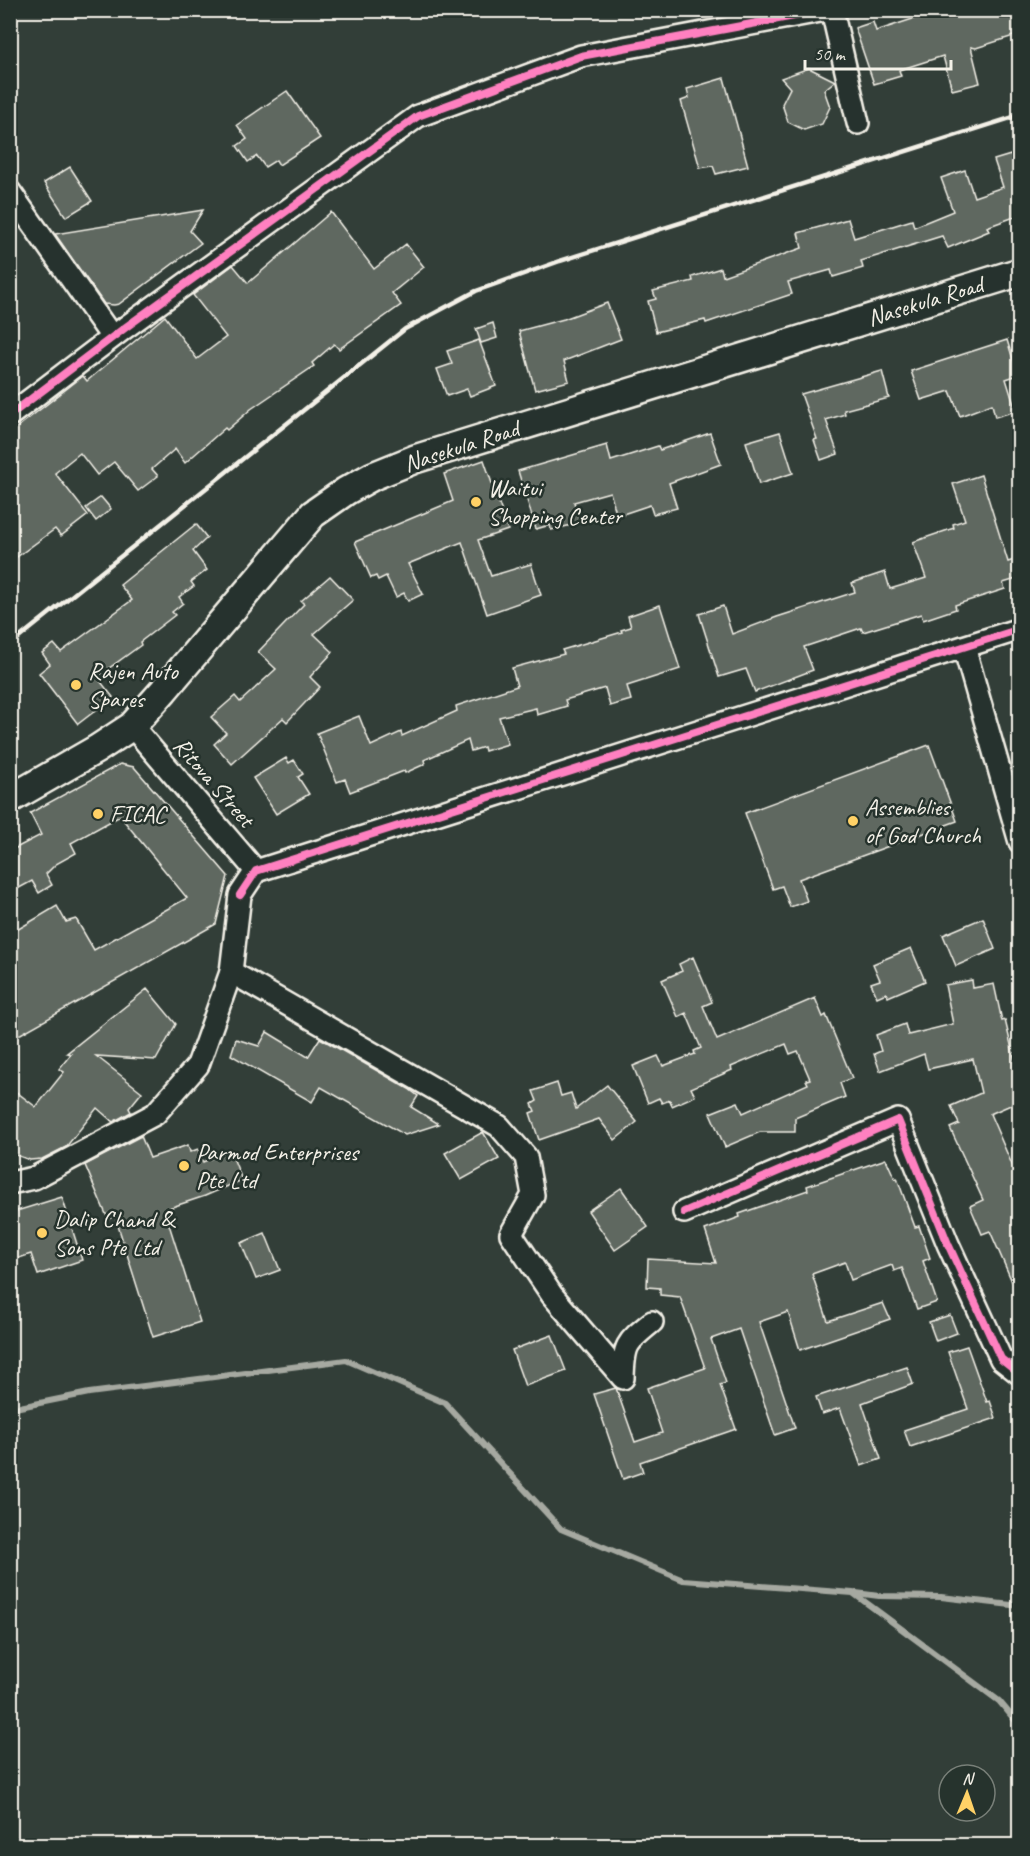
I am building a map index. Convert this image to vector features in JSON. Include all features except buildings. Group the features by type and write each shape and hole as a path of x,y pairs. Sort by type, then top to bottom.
{"main road":[{"name":"Nasekula Road","path":"10,799 132,726 313,514 346,491 374,476 415,459 1020,272"}],"street":[{"path":"10,415 112,338 418,116 581,56 719,20 826,10"},
{"path":"832,10 858,123"},
{"path":"10,192 112,338"},
{"path":"10,1183 34,1178 155,1114 198,1065 231,972 240,895 256,871 1020,629"},
{"path":"964,647 1020,842"},
{"name":"Ritova Street","path":"132,726 256,871"},
{"path":"231,972 499,1126 526,1157 533,1195 511,1234 552,1295 623,1378 623,1360 629,1340 651,1322"},
{"path":"684,1212 898,1120 948,1245 1001,1359 1020,1374"}],"waterway":[{"path":"10,1409 89,1393 346,1360 445,1403 561,1529 683,1580 853,1593 999,1701 1020,1726"},
{"path":"856,1593 879,1596 941,1597 1020,1606"}],"railway":[{"path":"10,645 405,329 476,291 560,261 1020,115"}],"cycle path":[{"path":"10,415 126,327 418,116 581,56 826,10"},
{"path":"240,895 256,871 1020,629"},
{"path":"684,1212 898,1120 948,1244 1001,1359 1020,1374"}],"place":[{"name":"Waitui Shopping Center","path":"476,502"},
{"name":"Rajen Auto Spares","path":"76,685"},
{"name":"FICAC","path":"98,814"},
{"name":"Assemblies of God Church","path":"853,821"},
{"name":"Parmod Enterprises Pte Ltd","path":"184,1166"},
{"name":"Dalip Chand & Sons Pte Ltd","path":"42,1233"}]}
